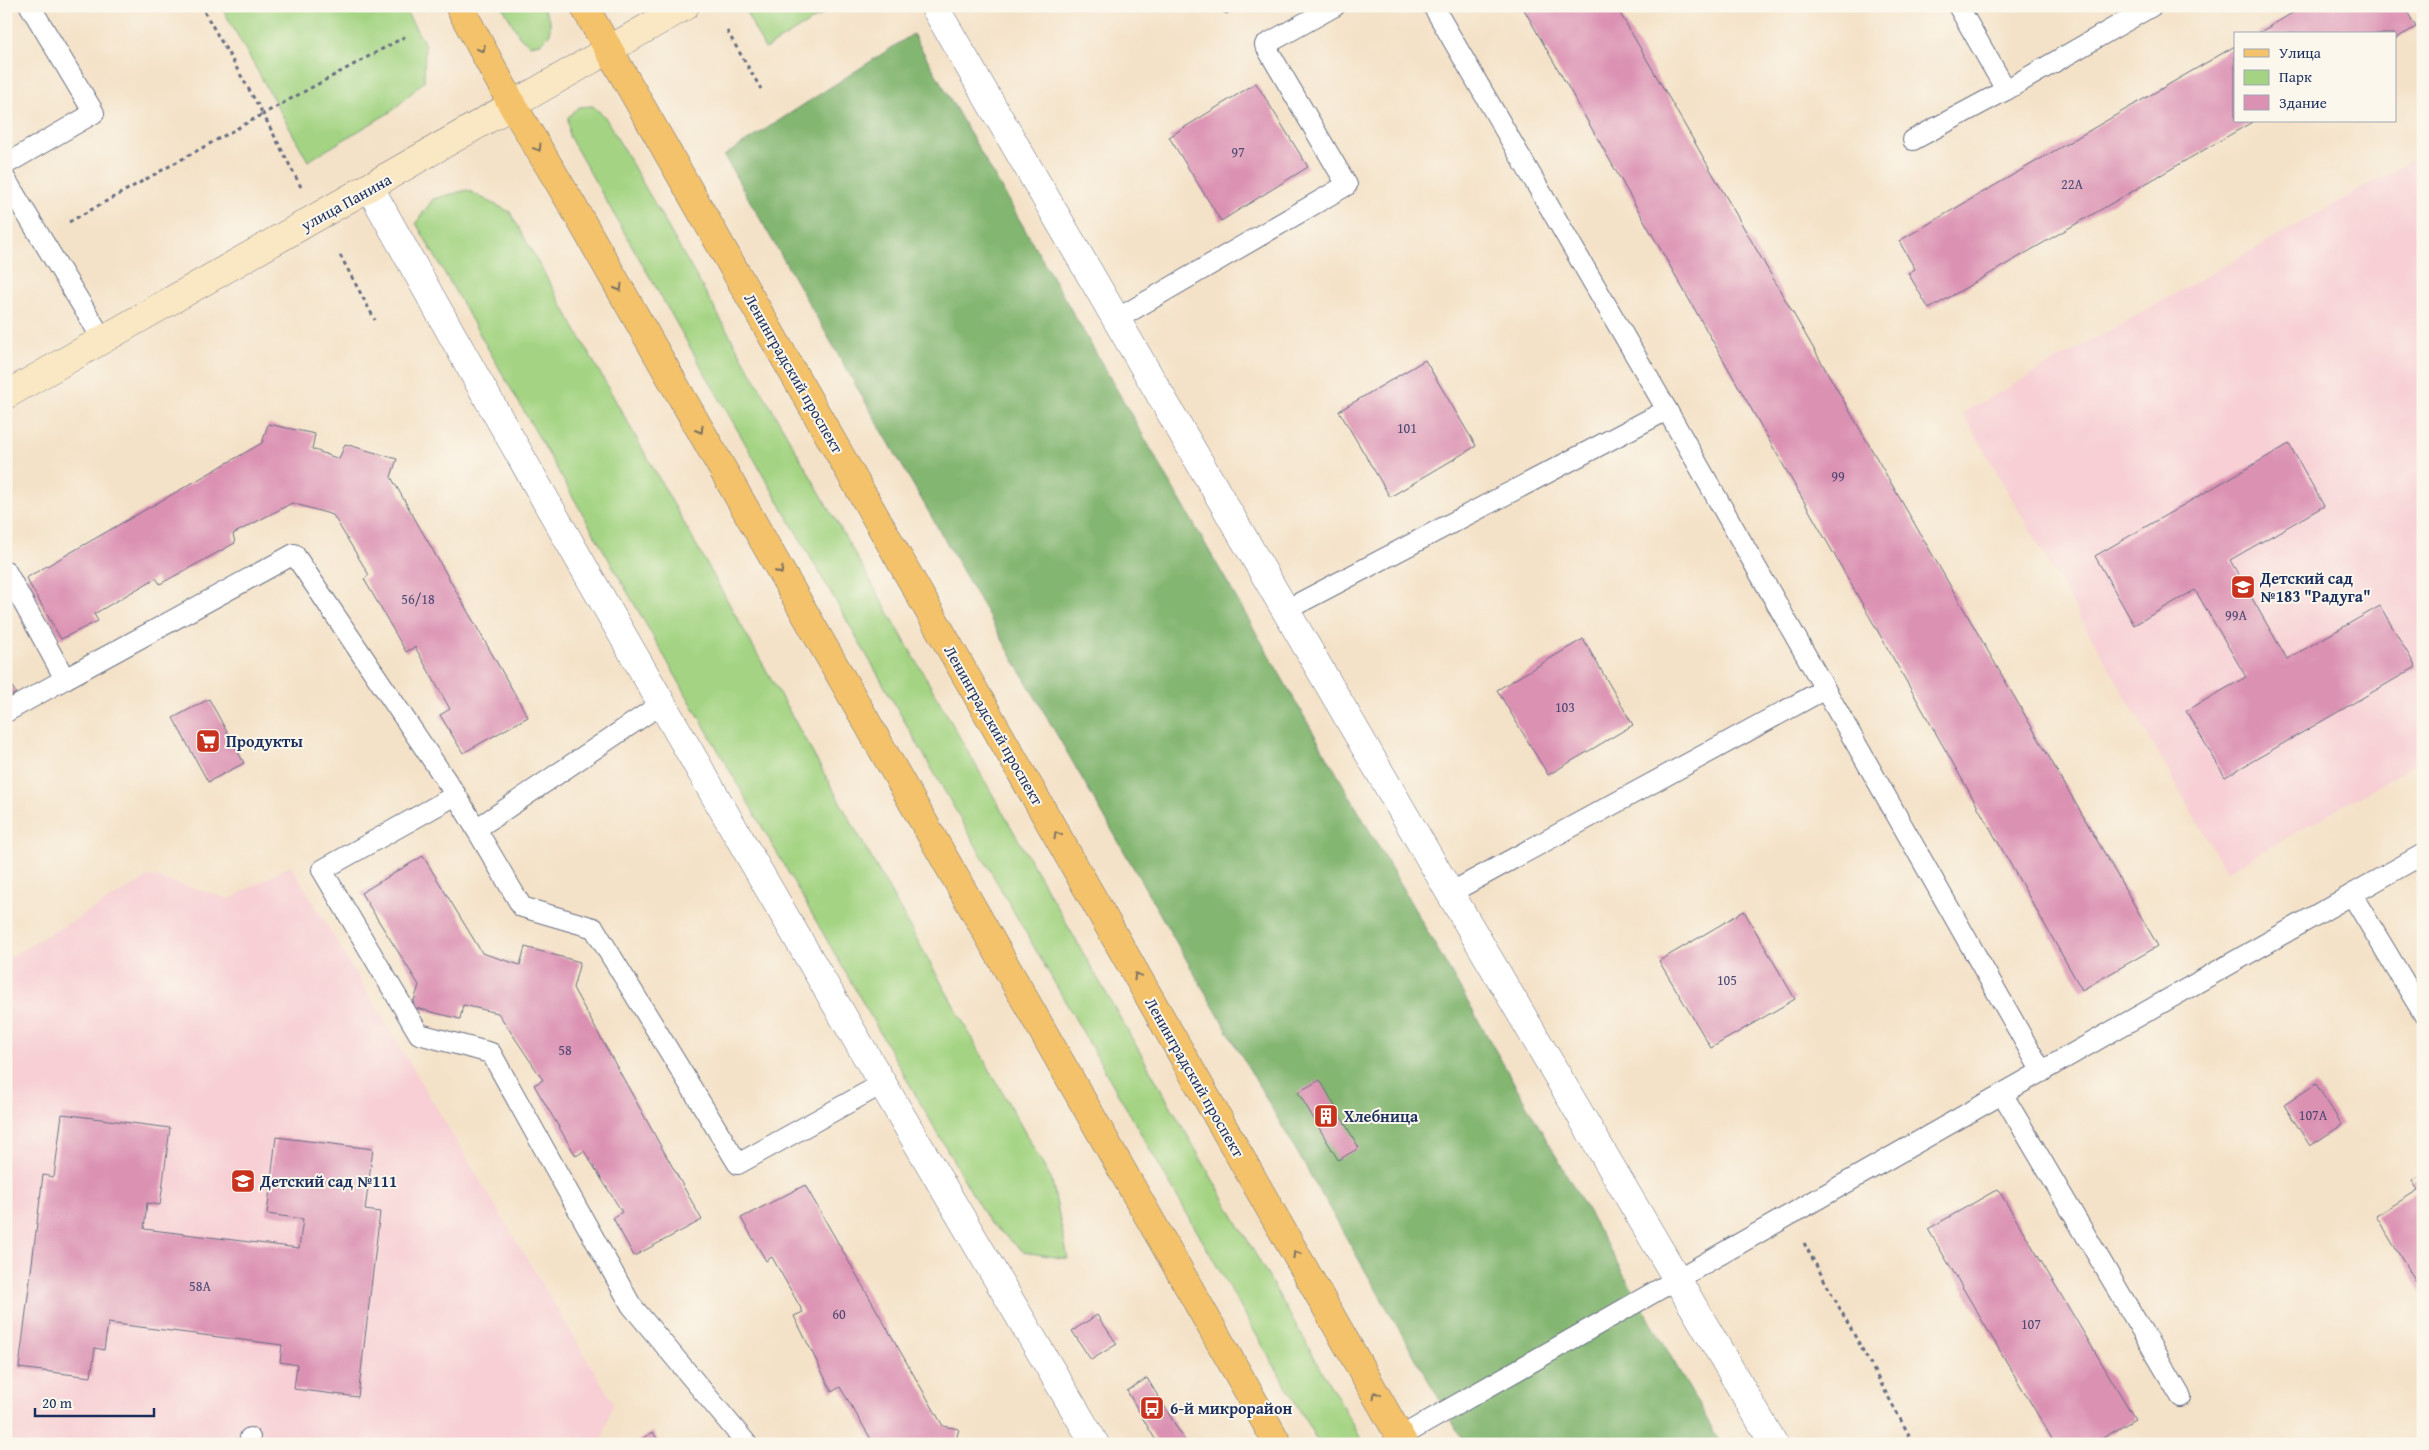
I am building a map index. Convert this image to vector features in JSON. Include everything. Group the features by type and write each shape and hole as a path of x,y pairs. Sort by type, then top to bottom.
{"main road":[{"path":"459,6 513,106 571,202 1278,1444"},
{"name":"Ленинградский проспект","path":"584,6 1402,1440"}],"street":[{"name":"улица Панина","path":"6,395 513,106 684,6"},
{"path":"934,6 1450,893 1774,1444"},
{"path":"370,188 661,704 1094,1444"}],"lane":[{"path":"6,164 94,113 30,6"},
{"path":"1116,320 1347,185 1265,45 1335,6"},
{"path":"1433,6 1667,410 2042,1072"},
{"path":"1958,6 2006,90"},
{"path":"1913,140 2006,90 2152,6"},
{"path":"6,180 102,340"},
{"path":"1286,610 1667,410"},
{"path":"6,712 294,554 456,795 522,907 594,928 738,1164 882,1084"},
{"path":"6,571 65,679"},
{"path":"1450,893 1825,689"},
{"path":"476,829 661,704"},
{"path":"456,795 322,870 419,1034 491,1053 631,1305 747,1444"},
{"path":"1402,1440 1677,1280 2423,854"},
{"path":"2352,895 2423,1013"},
{"path":"2003,1094 2181,1397"}],"path":[{"path":"201,6 263,114 302,187"},
{"path":"727,31 761,89"},
{"path":"41,237 408,35"},
{"path":"340,255 375,320"},
{"path":"1790,1216 1914,1444"}],"shaded area":[{"name":"Детский сад №183 \"Радуга\"","path":"2423,154 2423,760 2226,872 1963,413"},
{"name":"Детский сад №111","path":"291,865 613,1402 601,1444 13,1444 6,1432 6,959 151,876 230,899"}],"green space":[{"path":"221,6 403,6 425,45 424,81 392,111 308,161"},
{"path":"502,6 542,6 550,20 550,34 541,43 530,45 520,37"},
{"path":"743,6 836,6 765,49"},
{"path":"913,34 1721,1444 1465,1444 724,156"},
{"path":"593,106 605,117 1364,1444 1319,1444 569,136 568,117 579,107"},
{"path":"467,190 510,212 1052,1181 1068,1259 1024,1252 988,1221 416,223 433,199"}],"building":[{"path":"1221,6 1239,6 1226,14"},
{"path":"1522,6 1616,6 2158,946 2082,990"},
{"path":"2304,6 2404,6 2416,27 2396,38 2396,32 2260,32"},
{"path":"2234,47 2234,122 2252,122 1929,309 1908,273 1915,269 1899,241"},
{"path":"1256,83 1308,167 1221,221 1169,137"},
{"path":"1425,360 1476,446 1390,497 1339,411"},
{"path":"268,424 315,434 312,449 339,459 345,444 397,459 391,477 528,717 463,753 440,715 450,709 415,647 406,652 364,579 369,575 333,515 292,503 233,534 235,543 160,584 156,578 94,614 98,621 61,639 26,578 262,443"},
{"path":"2289,444 2324,506 2230,560 2287,659 2380,606 2416,667 2225,777 2186,711 2246,677 2195,590 2134,625 2095,556"},
{"path":"1583,639 1633,725 1548,775 1497,690"},
{"path":"6,677 16,693 6,699"},
{"name":"Продукты","path":"209,699 244,763 208,782 173,718"},
{"path":"423,856 482,953 520,965 525,947 580,962 573,988 702,1220 634,1256 613,1218 622,1212 584,1151 576,1156 534,1085 543,1080 498,1013 463,1005 460,1019 412,1007 419,985 361,893"},
{"path":"1744,911 1795,999 1711,1048 1659,961"},
{"name":"Хлебница","path":"1320,1080 1359,1148 1338,1160 1298,1092"},
{"path":"2316,1084 2342,1125 2310,1146 2284,1105"},
{"path":"62,1114 170,1128 160,1205 147,1203 144,1229 299,1248 303,1219 267,1214 276,1137 373,1149 365,1210 380,1212 358,1397 294,1389 297,1365 280,1362 282,1345 108,1323 104,1350 95,1348 91,1377 19,1368 43,1175 54,1177"},
{"path":"2423,1175 2423,1294 2376,1216 2418,1190 2412,1181"},
{"path":"805,1185 943,1426 959,1429 955,1444 874,1444 840,1387 832,1392 794,1316 803,1312 772,1257 766,1261 741,1218"},
{"path":"1998,1189 2135,1419 2093,1444 2055,1444 1928,1229"},
{"path":"1097,1315 1117,1344 1091,1360 1072,1331"},
{"path":"1147,1378 1187,1444 1158,1444 1127,1391"},
{"path":"653,1432 660,1444 633,1444"}],"place":[{"name":"Детский сад №183 \"Радуга\"","path":"2243,587"},
{"name":"Продукты","path":"208,741"},
{"name":"Хлебница","path":"1326,1116"},
{"name":"Детский сад №111","path":"243,1181"},
{"name":"6-й микрорайон","path":"1152,1408"}]}
